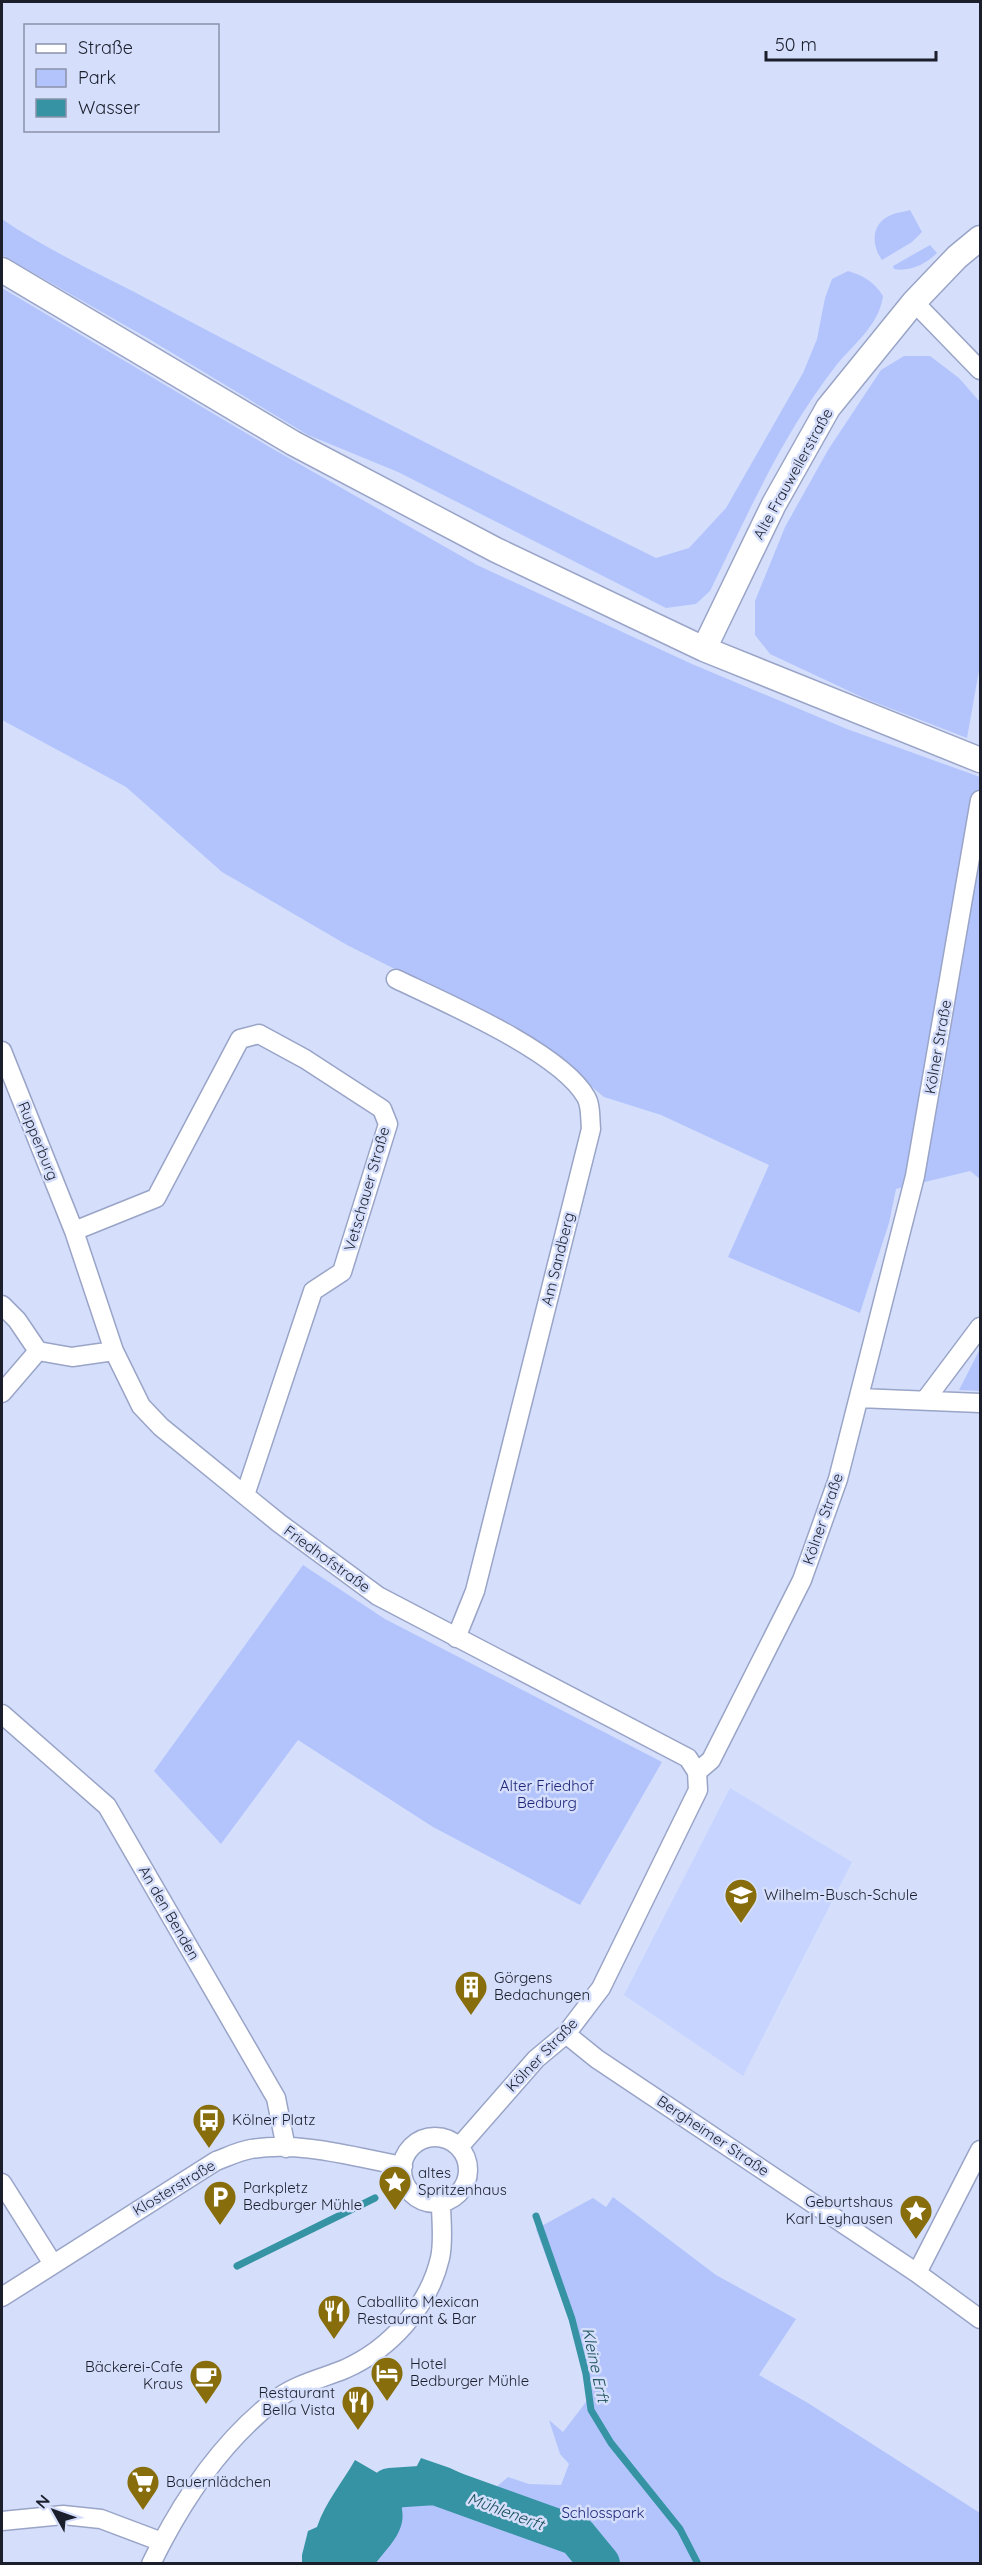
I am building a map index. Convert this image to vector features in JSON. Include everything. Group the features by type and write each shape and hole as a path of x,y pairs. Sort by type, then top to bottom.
{"main road":[{"name":"Alte Frauweilerstraße","path":"704,649 774,504 828,408 914,302 957,257 981,238"},
{"path":"2,270 293,443 496,550 704,649 981,760"}],"street":[{"path":"914,302 981,370"},
{"name":"Kölner Straße","path":"459,2147 536,2059 566,2034 601,1988 698,1790 697,1772 711,1760 802,1580 838,1479 915,1176 981,801"},
{"name":"Am Sandberg","path":"396,979 535,1050 575,1083 588,1099 591,1129 475,1591 456,1638"},
{"name":"Vetschauer Straße","path":"74,1231 156,1198 240,1039 259,1034 305,1059 382,1109 388,1124 342,1272 313,1291 245,1495"},
{"name":"Rupperburg","path":"2,1051 74,1231"},
{"name":"Friedhofstraße","path":"74,1231 114,1351 141,1406 161,1427 279,1523 378,1596 688,1758 697,1772"},
{"path":"2,1305 17,1320 38,1351 72,1357 114,1351"},
{"path":"926,1399 981,1327"},
{"path":"2,1393 38,1351"},
{"path":"859,1398 981,1403"},
{"name":"An den Benden","path":"2,1714 107,1806 276,2098 286,2148"},
{"name":"Bergheimer Straße","path":"566,2034 597,2059 917,2273 981,2319"},
{"path":"441,2138 459,2147 468,2165 465,2185 450,2200 430,2203 412,2194 403,2176 403,2166 411,2148 420,2141 441,2138"},
{"name":"Klosterstraße","path":"2,2297 216,2161 250,2149 286,2148 332,2152 403,2166"},
{"path":"917,2273 981,2150"},
{"path":"2,2183 54,2264"},
{"path":"151,2564 183,2502 243,2428 276,2399 296,2387 358,2363 390,2340 411,2318 426,2295 440,2257 441,2203"},
{"path":"2,2521 63,2515 101,2519 162,2542"}],"shaded area":[{"name":"Wilhelm-Busch-Schule","path":"730,1788 852,1862 743,2076 624,1995"}],"green space":[{"path":"910,210 922,232 912,242 882,260 876,248 876,229 884,219"},
{"path":"2,219 58,253 281,369 656,558 689,548 726,508 803,373 817,339 825,298 832,279 848,271 854,273 872,283 883,296 881,307 871,326 835,367 782,447 710,591 696,604 666,608 398,472 308,435 149,339 2,255"},
{"path":"930,245 937,253 928,261 912,268 894,269 893,266"},
{"path":"2,288 273,449 477,565 692,664 847,729 980,777 980,1179 970,1171 896,1189 889,1223 860,1313 728,1257 769,1165 661,1115 604,1097 534,1039 347,945 222,872 126,787 2,720"},
{"path":"904,356 930,356 959,378 980,402 980,665 967,738 866,699 770,654 755,635 755,601 785,527 828,450 881,370"},
{"path":"980,1349 980,1391 959,1390"},
{"name":"Alter Friedhof Bedburg","path":"303,1565 385,1619 662,1762 580,1905 433,1827 298,1740 221,1844 154,1771"},
{"name":"Schlosspark","path":"613,2197 716,2275 796,2319 759,2375 808,2403 980,2513 980,2563 376,2564 402,2506 409,2497 419,2492 435,2490 466,2499 487,2501 494,2489 508,2477 529,2484 561,2485 569,2464 560,2454 549,2420 563,2432 589,2398 579,2347 536,2229 593,2198 606,2207"}],"water":[{"path":"421,2458 450,2468 494,2489 487,2501 466,2499 430,2490 424,2490 409,2497 401,2505 403,2514 400,2529 376,2563 302,2563 308,2531 317,2527 330,2500 355,2460 405,2489"}],"waterway":[{"name":"Kleine Erft","path":"237,2266 375,2198"},
{"name":"Kleine Erft","path":"536,2216 572,2319 586,2374 591,2410 611,2443 680,2529 698,2564"},
{"name":"Mühlenerft","path":"350,2564 390,2488 435,2485 577,2536 600,2564"}],"place":[{"name":"Wilhelm-Busch-Schule","path":"741,1924"},
{"name":"Görgens Bedachungen","path":"471,2016"},
{"name":"Kölner Platz","path":"209,2149"},
{"name":"altes Spritzenhaus","path":"395,2211"},
{"name":"Parkpletz Bedburger Mühle","path":"220,2226"},
{"name":"Geburtshaus Karl Leyhausen","path":"916,2240"},
{"name":"Caballito Mexican Restaurant & Bar","path":"334,2340"},
{"name":"Hotel Bedburger Mühle","path":"387,2402"},
{"name":"Bäckerei-Cafe Kraus","path":"206,2405"},
{"name":"Restaurant Bella Vista","path":"358,2431"},
{"name":"Bauernlädchen","path":"143,2511"}]}
